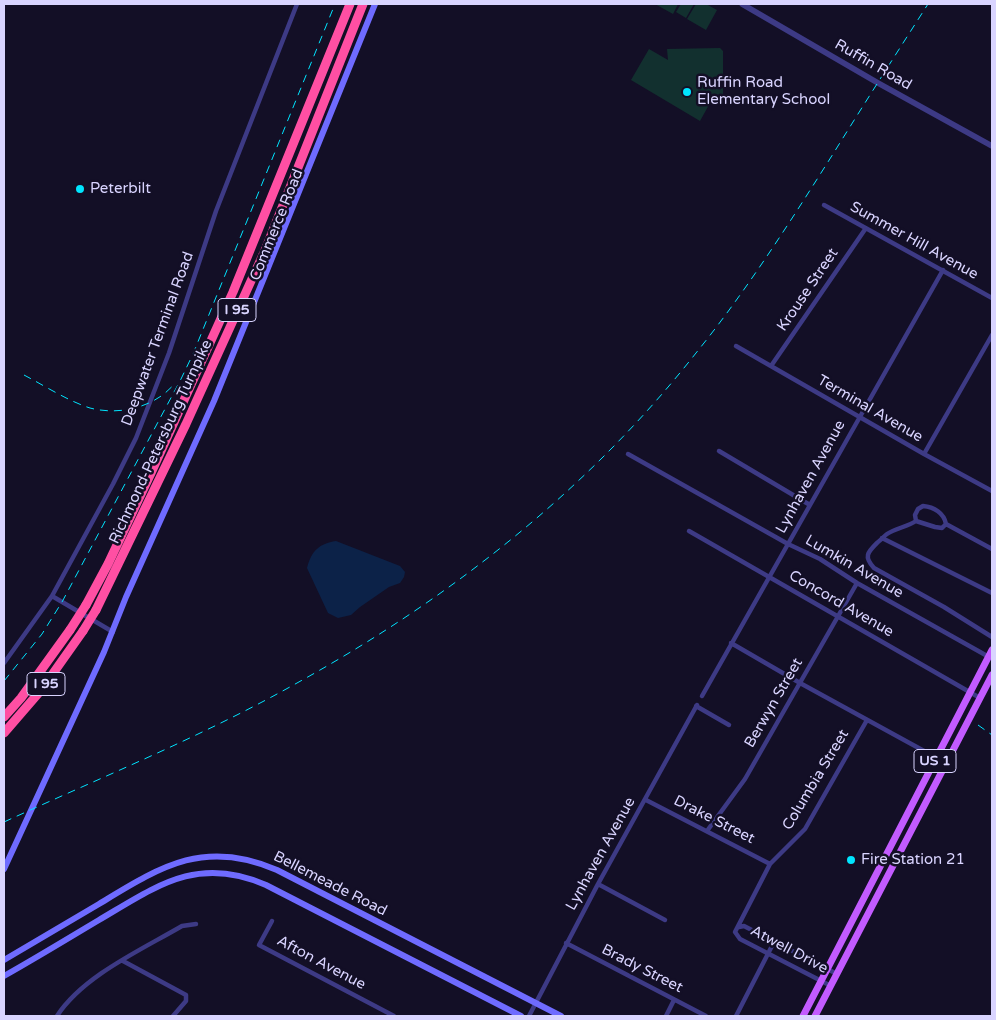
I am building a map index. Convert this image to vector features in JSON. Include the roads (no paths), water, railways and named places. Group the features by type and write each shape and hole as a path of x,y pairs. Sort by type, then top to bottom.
{"highway":[{"name":"Richmond-Petersburg Turnpike","path":"4,717 21,698 70,630 108,564 233,292 350,4"},
{"name":"Richmond-Petersburg Turnpike","path":"4,733 42,690 96,610 186,424 262,256 363,4"}],"main road":[{"name":"Commerce Road","path":"4,870 113,632 214,401 375,4"},
{"name":"Commerce Road","path":"119,617 128,604 206,431 379,4"},
{"name":"US 1","path":"803,1016 990,654"},
{"name":"US 1","path":"816,1016 992,675"},
{"name":"Bellemeade Road","path":"4,960 163,867 194,858 225,856 251,860 277,870 561,1016"},
{"name":"Bellemeade Road","path":"4,976 164,883 189,875 224,873 266,885 520,1016"}],"street":[{"name":"Deepwater Terminal Road","path":"4,663 52,596 136,438 169,353 216,211 297,4"},
{"name":"Ruffin Road","path":"742,4 750,6 878,83 992,146"},
{"name":"Summer Hill Avenue","path":"824,206 992,298"},
{"name":"Krouse Street","path":"771,366 866,228"},
{"name":"Lynhaven Avenue","path":"702,696 943,270"},
{"path":"924,454 992,335"},
{"name":"Terminal Avenue","path":"736,346 992,491"},
{"path":"719,451 810,505"},
{"name":"Lumkin Avenue","path":"628,454 788,544 820,559 857,583 990,654"},
{"path":"916,521 914,515 923,506 937,510 943,515 946,524 992,549"},
{"path":"916,521 942,528 946,524"},
{"path":"916,521 910,526 886,534 870,551 867,558 869,563 874,568 944,607 992,637"},
{"name":"Concord Avenue","path":"690,531 980,698"},
{"path":"882,538 992,593"},
{"name":"Berwyn Street","path":"708,831 745,779 857,583"},
{"path":"52,596 113,632"},
{"path":"731,643 946,764"},
{"name":"Lynhaven Avenue","path":"529,1016 598,884 697,706 729,725"},
{"name":"Columbia Street","path":"738,926 770,864 805,829 867,720"},
{"name":"Drake Street","path":"646,800 770,864"},
{"path":"598,884 665,920"},
{"name":"Afton Avenue","path":"272,921 259,945 394,1016"},
{"path":"60,1015 70,999 86,985 182,926 196,924"},
{"name":"Atwell Drive","path":"831,986 738,937 735,932 738,926 744,926 837,974"},
{"path":"736,1016 774,942"},
{"name":"Brady Street","path":"566,944 706,1016"},
{"path":"123,961 184,993 187,998 173,1016"},
{"path":"666,1016 674,1000"}],"water":[{"path":"336,541 400,566 405,572 400,583 389,587 351,615 338,618 328,613 307,568 311,557 317,549 325,544"}],"railway":[{"path":"4,681 42,634 62,602 181,379 193,354 335,4"},
{"path":"4,822 152,756 225,721 297,683 353,650 462,578 513,538 562,495 609,451 654,403 733,305 801,205 928,4"},
{"path":"24,375 82,405 113,411 137,408 148,404 175,383"},
{"path":"978,725 992,735"}],"place":[{"name":"Ruffin Road Elementary School","path":"687,92"},
{"name":"Peterbilt","path":"80,189"},
{"name":"Fire Station 21","path":"851,860"}]}
